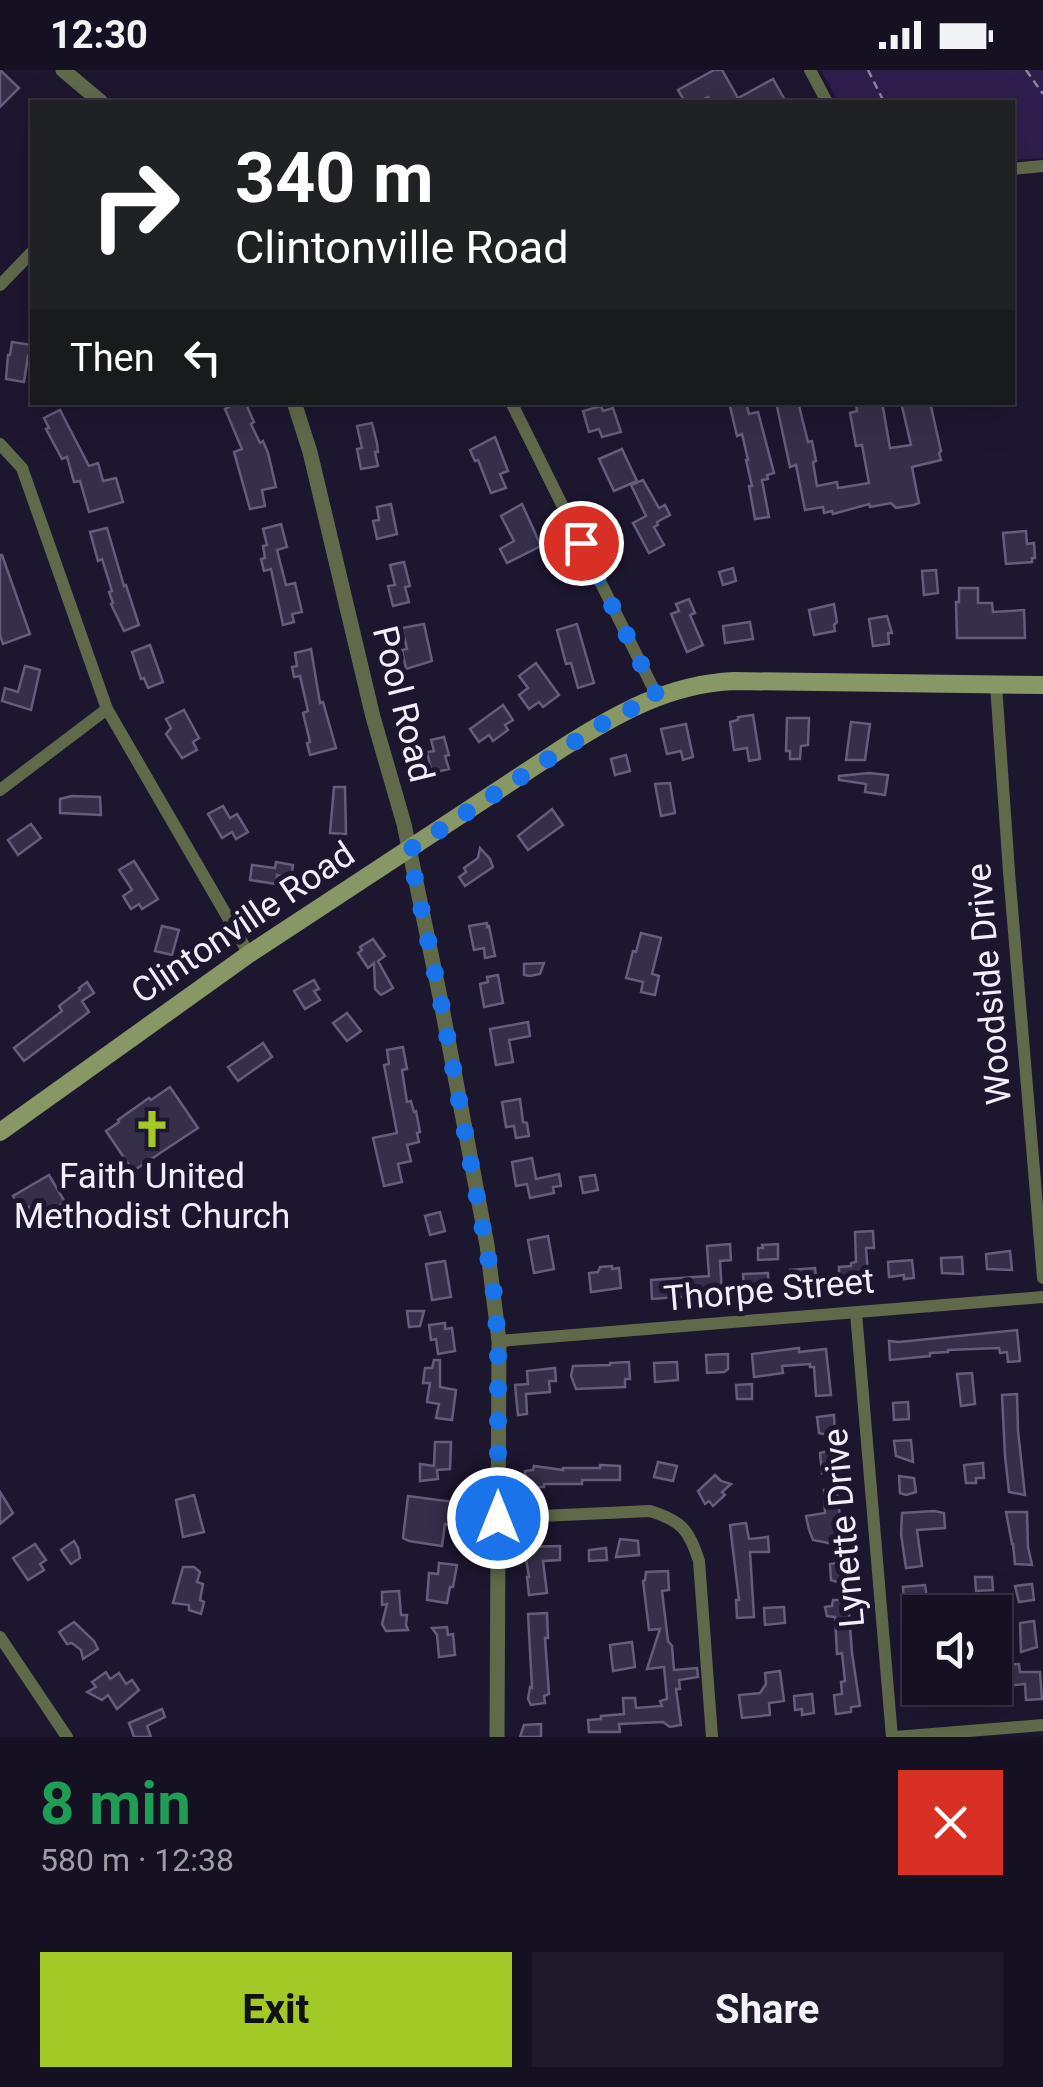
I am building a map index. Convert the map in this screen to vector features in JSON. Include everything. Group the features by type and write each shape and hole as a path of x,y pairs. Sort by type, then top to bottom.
{"main road":[{"name":"Clintonville Road","path":"0,1132 249,954 605,722 657,696 694,685 734,681 1043,685"}],"street":[{"path":"64,70 99,100"},
{"path":"810,70 826,100"},
{"path":"1015,169 1043,166"},
{"path":"0,285 30,254"},
{"name":"Pool Road","path":"295,405 315,469 373,717 404,824 487,1245 498,1341 497,1737"},
{"path":"512,405 657,696"},
{"path":"0,444 22,468 107,709 249,954"},
{"name":"Woodside Drive","path":"996,684 1043,1278"},
{"path":"0,790 107,709"},
{"name":"Thorpe Street","path":"498,1341 1043,1296"},
{"name":"Lynette Drive","path":"856,1313 894,1737"},
{"path":"498,1518 650,1511 670,1517 691,1536 700,1561 712,1737"},
{"path":"0,1637 67,1737"},
{"path":"894,1737 1043,1725"}],"path":[{"path":"868,70 883,100"},
{"path":"1026,70 1043,94"}],"shaded area":[{"path":"821,70 1043,70 1043,158 1015,160 1015,100 837,100"}],"building":[{"path":"0,70 19,88 0,107"},
{"path":"714,70 722,70 738,98 773,79 785,100 684,100 678,90"},
{"path":"12,342 30,345 24,382 6,379"},
{"path":"246,405 254,422 251,424 268,453 276,487 262,490 265,506 250,509 234,452 242,449 225,409"},
{"path":"730,405 747,405 749,414 758,412 774,473 762,480 769,517 755,519 748,460 742,434 737,436"},
{"path":"777,405 799,405 808,442 812,441 817,486 837,482 838,488 869,483 862,445 856,446 850,413 857,411 856,405 883,405 890,448 911,445 902,405 931,405 941,460 912,467 919,503 896,508 891,503 870,507 869,504 833,514 824,513 823,507 805,510 796,465 790,467"},
{"path":"601,406 603,411 613,408 621,432 602,437 599,429 589,432 583,411"},
{"path":"60,410 89,466 98,463 103,481 116,478 123,502 89,512 80,481 74,482 67,457 62,459 46,429 49,428 44,418"},
{"path":"372,423 378,466 361,469 357,426"},
{"path":"495,437 508,471 500,474 506,488 491,493 470,450"},
{"path":"622,449 637,481 614,491 599,459"},
{"path":"643,480 659,508 665,505 670,515 654,527 664,545 649,553 633,523 646,516 631,485"},
{"path":"391,504 397,534 377,539 373,521 379,520 377,507"},
{"path":"522,504 541,546 507,563 500,549 514,541 501,516"},
{"path":"281,524 287,547 277,550 286,585 295,583 302,612 292,614 294,622 283,625 271,569 264,571 261,559 265,558 263,546 267,545 263,529"},
{"path":"107,528 139,625 124,631 111,604 112,591 90,532"},
{"path":"1026,531 1027,544 1034,543 1035,558 1032,562 1006,564 1003,533"},
{"path":"0,555 30,634 3,644 0,635"},
{"path":"404,562 409,602 393,606 388,586 395,585 390,565"},
{"path":"733,568 736,581 723,585 719,572"},
{"path":"936,570 938,593 924,595 922,571"},
{"path":"959,588 978,588 978,603 992,603 993,612 1024,610 1025,638 957,638"},
{"path":"689,599 695,613 690,615 703,645 687,652 671,614 679,611 676,604"},
{"path":"834,604 835,631 814,635 809,610"},
{"path":"887,616 892,633 888,633 889,644 873,646 869,619"},
{"path":"750,622 753,639 725,643 723,626"},
{"path":"424,624 432,661 406,669 402,628"},
{"path":"577,624 594,683 578,688 571,663 566,664 557,630"},
{"path":"150,645 163,682 148,688 132,652"},
{"path":"311,649 320,703 323,702 336,748 310,755 303,713 308,711 300,676 294,677 292,667 297,666 295,653"},
{"path":"536,663 559,695 543,707 539,702 529,709 519,695 528,688 519,676"},
{"path":"25,666 40,670 31,710 2,701 5,688 18,692"},
{"path":"503,705 513,720 505,725 508,730 493,741 489,735 479,742 470,729"},
{"path":"184,710 199,738 193,742 197,750 182,758 166,734 171,728 166,719"},
{"path":"753,715 760,759 749,761 747,748 734,750 730,722"},
{"path":"787,718 809,718 808,745 801,746 800,759 790,759 790,751 786,751"},
{"path":"851,722 870,724 865,760 846,760"},
{"path":"686,724 693,757 683,760 681,751 667,754 661,729"},
{"path":"444,737 449,769 432,773 427,752 434,751 431,740"},
{"path":"626,755 630,771 615,775 611,759"},
{"path":"888,775 885,795 865,792 866,784 839,780 839,776"},
{"path":"670,783 675,813 661,816 655,784"},
{"path":"334,787 345,787 346,834 330,833"},
{"path":"100,797 101,815 60,813 60,799"},
{"path":"223,806 230,818 237,814 248,832 236,839 232,832 222,838 208,814"},
{"path":"552,809 563,825 528,850 518,836"},
{"path":"31,824 41,838 18,855 8,840"},
{"path":"480,848 493,867 465,886 459,877 478,858"},
{"path":"134,861 158,899 142,909 139,904 131,909 123,896 132,890 119,870"},
{"path":"276,862 293,865 291,878 277,875 276,884 250,880 252,865 275,868"},
{"path":"487,923 495,956 485,958 484,948 474,950 469,926"},
{"path":"162,926 179,930 172,955 155,951"},
{"path":"641,933 661,938 652,974 659,976 655,995 641,992 643,982 626,978"},
{"path":"373,939 385,956 378,961 393,988 381,995 375,989 374,963 368,968 358,953 360,947"},
{"path":"544,963 540,974 524,975 524,964"},
{"path":"498,975 503,1003 484,1007 480,984 488,982 487,977"},
{"path":"314,980 319,989 314,991 320,1000 305,1009 294,991"},
{"path":"87,982 94,993 82,1001 89,1012 24,1061 14,1048 62,1011 59,1006"},
{"path":"347,1013 361,1031 347,1041 333,1023"},
{"path":"528,1022 530,1036 509,1040 513,1062 496,1065 490,1029"},
{"path":"263,1043 272,1057 238,1081 228,1067"},
{"path":"403,1047 407,1102 411,1101 416,1111 419,1142 407,1145 411,1161 398,1164 402,1182 384,1186 373,1138 397,1133 384,1065 389,1064 387,1050"},
{"name":"Faith United Methodist Church","path":"170,1087 198,1128 133,1171 106,1131"},
{"path":"520,1099 529,1136 516,1138 514,1126 506,1127 502,1102"},
{"path":"532,1158 536,1179 559,1174 561,1186 553,1187 554,1193 530,1198 527,1184 516,1186 512,1162"},
{"path":"49,1175 65,1202 48,1213 51,1219 40,1226 29,1207 22,1211 13,1196"},
{"path":"595,1175 598,1190 583,1193 580,1177"},
{"path":"440,1212 445,1231 430,1235 425,1216"},
{"path":"873,1231 874,1248 866,1248 865,1282 839,1281 839,1267 856,1262 855,1232"},
{"path":"548,1236 554,1269 534,1273 528,1240"},
{"path":"730,1244 731,1260 720,1261 722,1294 652,1299 651,1280 709,1276 707,1246"},
{"path":"778,1244 778,1259 758,1260 758,1248"},
{"path":"1010,1251 1012,1270 987,1269 986,1254"},
{"path":"962,1257 963,1274 942,1273 941,1258"},
{"path":"912,1260 914,1278 889,1277 888,1262"},
{"path":"445,1261 451,1297 432,1300 426,1264"},
{"path":"612,1266 619,1268 621,1288 591,1292 589,1273"},
{"path":"815,1268 817,1286 791,1285 790,1270"},
{"path":"768,1273 769,1290 744,1288 743,1274"},
{"path":"407,1311 424,1311 420,1326 409,1327"},
{"path":"445,1323 445,1329 452,1328 455,1351 438,1354 429,1325"},
{"path":"1017,1330 1020,1361 1008,1362 1007,1352 1000,1353 999,1348 948,1350 890,1360 889,1341"},
{"path":"799,1348 799,1352 826,1349 831,1395 816,1396 814,1367 810,1364 782,1366 783,1373 754,1377 752,1354"},
{"path":"728,1354 728,1369 707,1373 706,1355"},
{"path":"434,1360 440,1360 440,1387 456,1390 452,1420 436,1418 439,1404 427,1402 430,1383 423,1383 425,1368 432,1368"},
{"path":"629,1362 630,1379 625,1379 625,1387 576,1389 571,1376 573,1366"},
{"path":"677,1362 678,1380 655,1382 654,1363"},
{"path":"555,1368 556,1381 549,1381 550,1392 526,1394 527,1414 518,1415 515,1385 528,1384 527,1371"},
{"path":"972,1373 975,1404 961,1406 957,1374"},
{"path":"752,1384 752,1399 737,1399 736,1385"},
{"path":"1017,1394 1025,1495 1009,1492 1005,1456 1002,1395"},
{"path":"908,1402 909,1419 894,1420 893,1403"},
{"path":"834,1415 835,1437 819,1433 817,1417"},
{"path":"911,1440 913,1462 896,1456 894,1441"},
{"path":"435,1442 451,1442 450,1469 437,1470 438,1479 420,1481 420,1464 434,1466"},
{"path":"836,1449 837,1468 822,1473 820,1453"},
{"path":"658,1462 677,1466 673,1481 654,1477"},
{"path":"983,1463 984,1478 966,1483 964,1465"},
{"path":"534,1466 563,1470 620,1466 620,1480 582,1480 582,1484 526,1488 525,1471 533,1470"},
{"path":"715,1475 731,1484 713,1506 709,1501 705,1504 698,1491"},
{"path":"899,1476 914,1478 916,1492 900,1493"},
{"path":"824,1490 837,1492 843,1542 813,1540 809,1530 806,1516 825,1513"},
{"path":"0,1492 13,1513 0,1524"},
{"path":"194,1495 204,1532 183,1537 176,1500"},
{"path":"408,1496 454,1502 451,1525 445,1524 442,1546 403,1538"},
{"path":"1006,1512 1027,1512 1032,1565 1015,1564"},
{"path":"902,1513 944,1513 945,1528 917,1530 922,1566 906,1568"},
{"path":"746,1523 749,1539 768,1537 769,1552 750,1552 754,1617 737,1618 739,1600 730,1525"},
{"path":"620,1539 638,1541 639,1555 616,1557"},
{"path":"74,1541 80,1558 71,1564 61,1550"},
{"path":"35,1544 46,1560 40,1564 44,1570 28,1580 13,1558"},
{"path":"560,1546 560,1560 543,1561 547,1593 529,1595 526,1559 518,1556 520,1547"},
{"path":"606,1548 607,1560 589,1561 589,1550"},
{"path":"845,1562 846,1585 831,1580 830,1564"},
{"path":"439,1563 457,1565 447,1603 427,1600 429,1573 438,1574"},
{"path":"183,1567 194,1567 200,1572 197,1582 203,1584 200,1600 204,1602 201,1614 189,1610 189,1605 173,1603"},
{"path":"668,1571 669,1590 662,1591 674,1670 697,1668 698,1677 679,1680 680,1689 676,1689 681,1725 619,1724 620,1732 589,1732 588,1720 624,1714 623,1698 635,1698 636,1708 662,1706 660,1701 667,1699 664,1667 647,1669 660,1629 649,1630 643,1581 646,1572"},
{"path":"975,1577 992,1577 993,1590 976,1591"},
{"path":"1032,1584 1034,1600 1019,1602 1015,1586"},
{"path":"925,1585 927,1595 903,1595 903,1587"},
{"path":"399,1591 401,1615 407,1615 408,1630 386,1631 382,1624 387,1604 382,1605 382,1592"},
{"path":"833,1600 848,1600 860,1706 836,1714 834,1695 842,1694 841,1682 845,1681 842,1653 837,1654 835,1617 827,1616 825,1607 832,1606"},
{"path":"784,1607 785,1623 765,1625 764,1608"},
{"path":"547,1613 549,1694 544,1696 545,1703 531,1705 528,1614"},
{"path":"1034,1621 1037,1647 1021,1652 1020,1623"},
{"path":"74,1622 98,1649 83,1659 81,1650 67,1644 59,1632"},
{"path":"447,1627 448,1635 453,1634 455,1655 439,1657 437,1635 432,1628"},
{"path":"632,1642 635,1667 613,1671 610,1645"},
{"path":"1012,1664 1019,1664 1020,1672 1040,1672 1042,1699 1026,1700 1025,1684 1012,1685"},
{"path":"780,1671 784,1701 769,1703 770,1715 742,1718 739,1695 760,1693 766,1684 765,1673"},
{"path":"106,1672 110,1679 119,1673 126,1684 132,1680 139,1690 117,1709 108,1695 102,1700 87,1692 96,1687 92,1682"},
{"path":"812,1694 814,1713 802,1715 802,1709 795,1710 794,1696"},
{"path":"162,1709 165,1717 147,1726 151,1737 134,1737 129,1723"},
{"path":"541,1724 541,1737 520,1737 524,1725"}],"place":[{"name":"Faith United Methodist Church","path":"152,1129"}],"route":[{"path":"498,1518 498,1341 493,1284 409,850 605,722 657,696 581,543"}]}
